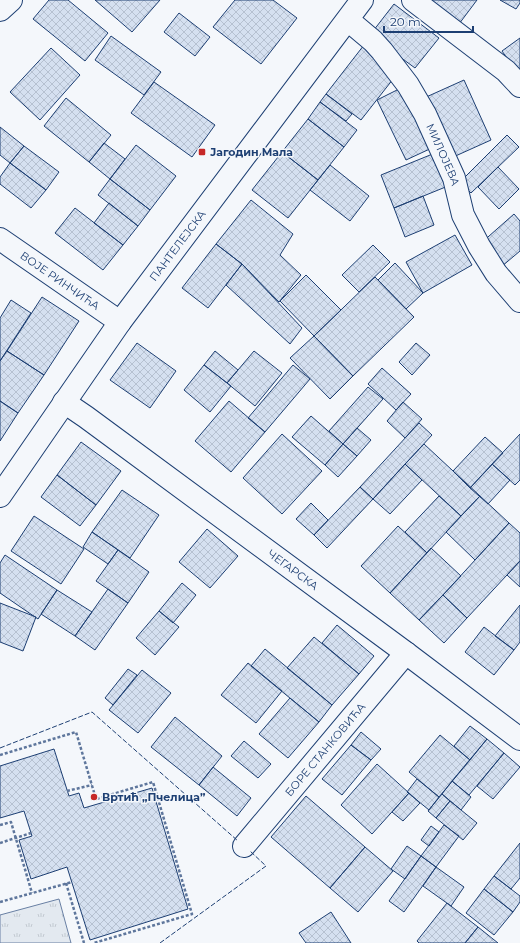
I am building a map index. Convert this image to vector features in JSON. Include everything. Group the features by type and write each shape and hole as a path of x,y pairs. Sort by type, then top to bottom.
{"street":[{"path":"0,10 11,0"},
{"name":"ПАНТЕЛЕЈСКА","path":"0,496 120,322 362,0"},
{"path":"413,0 506,71 520,86"},
{"name":"МИЛОЈЕВА","path":"348,20 373,41 408,85 425,114 454,178 463,215 479,246 496,272 520,301"},
{"name":"ВОЈЕ РИНЧИЋА","path":"0,240 120,322"},
{"name":"ЧЕГАРСКА","path":"64,402 406,653 520,739"},
{"name":"БОРЕ СТАНКОВИЋА","path":"244,846 406,653"}],"path":[{"path":"0,755 76,732 96,799 153,782 192,914 94,943"},
{"path":"67,791 92,785"},
{"path":"0,825 11,822 32,893"},
{"path":"0,843 31,833"},
{"path":"0,902 72,882"},
{"path":"66,884 84,943"}],"green space":[{"path":"59,899 71,943 0,943 0,915"}],"building":[{"path":"49,0 68,0 108,33 85,61 33,19"},
{"path":"95,0 160,0 132,32"},
{"path":"235,0 273,0 297,18 261,64 213,27"},
{"path":"418,0 477,0 456,28"},
{"path":"500,0 520,0 520,3 516,9"},
{"path":"394,4 439,38 415,68 370,35"},
{"path":"179,13 210,37 195,56 164,32"},
{"path":"111,36 161,72 144,95 95,60"},
{"path":"520,38 520,77 502,51"},
{"path":"364,45 397,74 361,120 326,94"},
{"path":"51,48 80,75 40,120 10,92"},
{"path":"464,80 491,140 451,158 424,98"},
{"path":"154,82 215,125 192,157 131,113"},
{"path":"405,86 434,147 406,160 377,100"},
{"path":"326,94 352,114 346,121 320,102"},
{"path":"66,98 111,135 89,162 44,126"},
{"path":"320,102 357,130 344,147 308,119"},
{"path":"308,119 344,147 318,180 282,152"},
{"path":"0,127 24,146 10,163 0,155"},
{"path":"507,135 519,147 471,193 460,182"},
{"path":"104,143 125,159 110,179 89,162"},
{"path":"136,145 176,176 150,210 110,179"},
{"path":"24,146 59,172 46,190 10,163"},
{"path":"282,152 318,180 288,218 252,190"},
{"path":"435,153 448,186 394,208 381,175"},
{"path":"10,163 46,190 31,208 0,184 0,177"},
{"path":"330,165 369,196 350,221 310,190"},
{"path":"498,167 519,189 499,209 478,187"},
{"path":"110,179 150,210 138,226 98,195"},
{"path":"423,196 434,225 405,237 394,208"},
{"path":"251,200 293,234 280,255 301,275 279,302 242,264 216,244"},
{"path":"109,203 138,226 123,245 94,223"},
{"path":"75,208 123,245 103,270 55,233"},
{"path":"514,214 520,221 520,251 501,267 480,244"},
{"path":"455,235 472,265 423,293 406,262"},
{"path":"216,244 242,264 208,308 182,288"},
{"path":"373,245 390,262 359,292 342,275"},
{"path":"395,263 423,293 406,309 378,280"},
{"path":"242,264 302,328 290,344 226,285"},
{"path":"306,275 341,310 314,336 280,301"},
{"path":"375,277 414,317 353,376 314,336"},
{"path":"42,297 79,321 44,375 7,351"},
{"path":"11,300 31,313 0,361 0,318"},
{"path":"314,336 353,376 330,399 290,358"},
{"path":"137,343 176,371 150,408 110,380"},
{"path":"416,343 430,355 412,375 399,362"},
{"path":"7,351 44,375 18,413 0,401 0,361"},
{"path":"215,351 238,370 227,383 204,365"},
{"path":"254,351 282,373 255,406 227,383"},
{"path":"204,365 231,386 210,412 184,390"},
{"path":"293,365 310,379 265,432 248,418"},
{"path":"382,368 411,394 396,410 368,384"},
{"path":"368,387 383,399 343,444 329,431"},
{"path":"0,401 18,413 0,441"},
{"path":"229,401 265,432 231,472 195,441"},
{"path":"403,402 422,419 405,438 387,421"},
{"path":"311,416 343,444 325,465 292,437"},
{"path":"419,423 432,435 373,499 360,487"},
{"path":"357,428 371,440 357,456 343,444"},
{"path":"282,434 322,471 282,514 243,478"},
{"path":"520,434 520,480 515,485 492,464"},
{"path":"485,437 503,453 470,488 453,471"},
{"path":"81,442 121,471 96,505 57,475"},
{"path":"343,444 357,456 338,477 325,465"},
{"path":"424,444 480,496 461,516 405,464"},
{"path":"405,464 422,480 390,514 373,499"},
{"path":"492,464 510,480 488,504 470,488"},
{"path":"57,475 96,505 80,526 41,497"},
{"path":"360,487 373,499 327,548 314,535"},
{"path":"122,490 159,515 130,558 92,532"},
{"path":"439,496 461,516 427,553 405,532"},
{"path":"480,496 509,523 475,560 446,532"},
{"path":"311,503 328,520 314,535 296,519"},
{"path":"34,516 84,549 61,584 11,551"},
{"path":"509,523 520,533 520,561 467,618 443,595"},
{"path":"398,526 427,553 390,593 361,566"},
{"path":"207,529 238,556 210,588 179,562"},
{"path":"92,532 118,550 108,564 83,547"},
{"path":"431,548 461,576 419,620 390,593"},
{"path":"118,550 149,572 128,603 96,581"},
{"path":"5,555 57,590 38,619 0,593 0,563"},
{"path":"520,561 520,587 507,575"},
{"path":"182,583 196,595 173,623 159,611"},
{"path":"108,589 128,603 95,650 75,636"},
{"path":"57,590 92,612 75,636 41,614"},
{"path":"443,595 467,618 444,643 419,620"},
{"path":"0,603 36,617 23,651 0,642"},
{"path":"520,605 520,642 514,650 495,636"},
{"path":"159,611 179,627 155,655 136,638"},
{"path":"337,625 374,656 359,674 322,643"},
{"path":"484,627 514,650 494,675 465,652"},
{"path":"314,637 359,674 332,705 287,668"},
{"path":"265,649 332,705 319,722 251,666"},
{"path":"248,663 282,691 256,723 221,695"},
{"path":"128,669 137,675 113,705 105,698"},
{"path":"142,670 171,693 138,733 109,710"},
{"path":"290,698 319,722 288,758 259,734"},
{"path":"175,717 222,756 199,785 151,747"},
{"path":"470,726 487,739 470,760 454,746"},
{"path":"361,732 381,749 371,760 351,745"},
{"path":"440,735 470,760 439,797 409,772"},
{"path":"487,739 504,753 469,795 452,781"},
{"path":"244,741 271,764 258,778 231,756"},
{"path":"351,745 371,760 342,795 322,779"},
{"path":"54,749 69,796 79,793 84,808 152,788 188,909 90,940 67,867 31,879 19,840 32,836 24,811 0,818 0,766"},
{"path":"504,753 520,767 493,799 477,786"},
{"path":"377,764 409,793 372,834 341,805"},
{"path":"213,767 251,798 237,816 199,785"},
{"path":"417,779 439,797 429,810 407,792"},
{"path":"452,781 471,797 461,810 442,794"},
{"path":"409,793 420,803 403,821 392,812"},
{"path":"442,794 450,801 436,818 428,811"},
{"path":"306,796 365,847 330,888 271,837"},
{"path":"450,801 477,823 463,840 436,818"},
{"path":"444,825 459,836 436,867 421,856"},
{"path":"431,826 439,832 429,846 421,840"},
{"path":"520,843 520,878 511,889 494,876"},
{"path":"407,846 421,856 405,879 391,869"},
{"path":"365,847 393,871 358,912 330,888"},
{"path":"421,856 436,867 404,912 389,901"},
{"path":"436,867 464,887 451,906 423,886"},
{"path":"494,876 520,896 520,902 513,912 484,889"},
{"path":"484,889 513,912 494,935 466,913"},
{"path":"447,903 478,927 465,943 419,943 417,941"},
{"path":"331,912 351,943 306,943 299,933"},
{"path":"478,927 498,943 465,943"}],"fence":[{"path":"0,748 92,712 238,841"},
{"path":"160,943 266,866 250,851"}],"place":[{"name":"Јагодин Мала","path":"202,152"},
{"name":"Вртић „Пчелица”","path":"94,797"}]}
